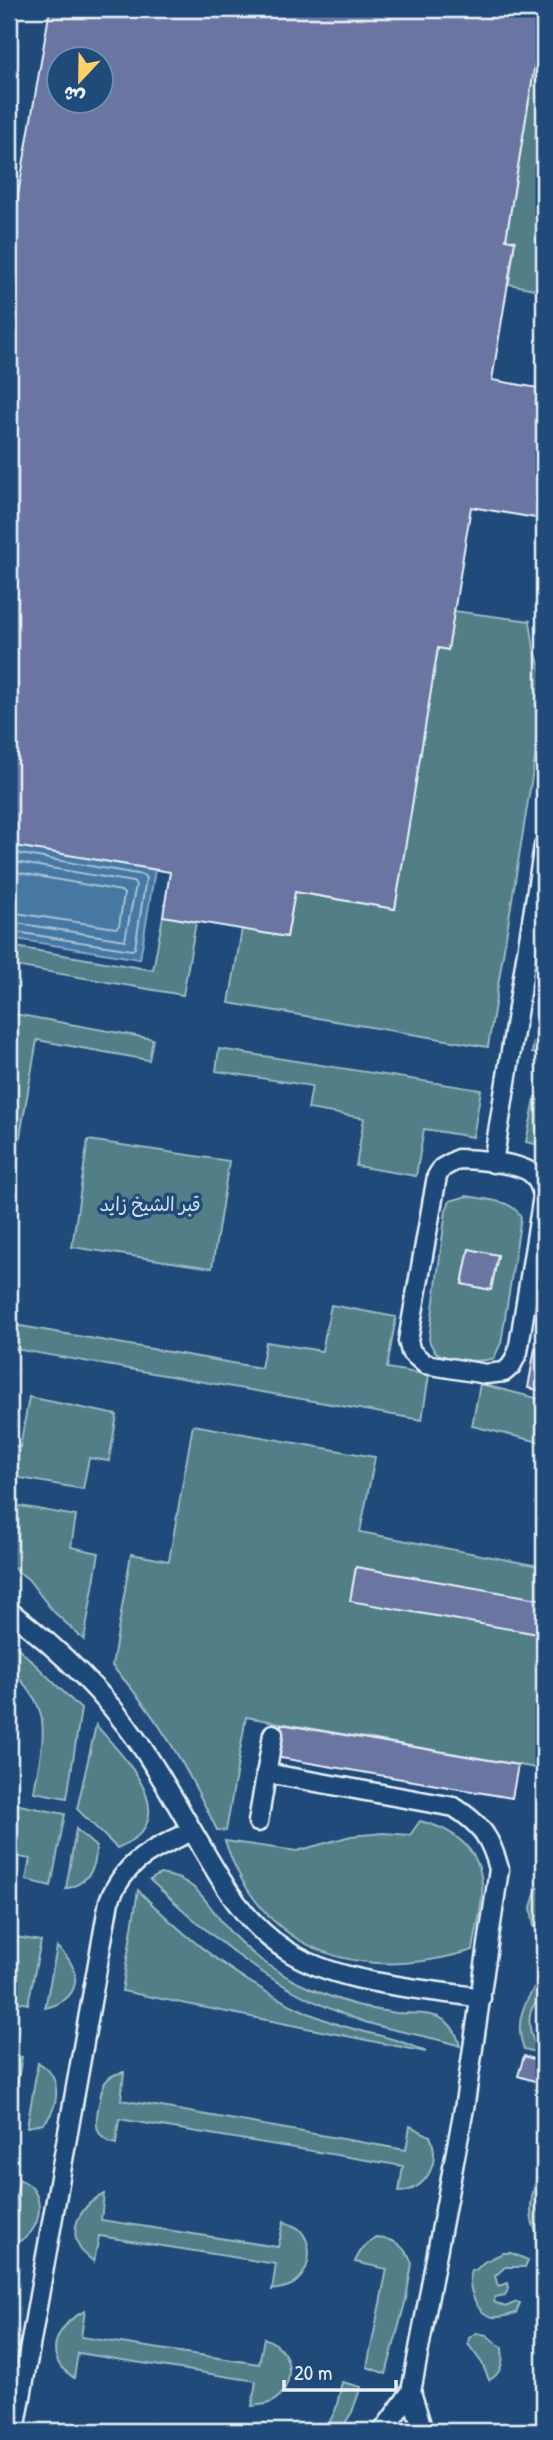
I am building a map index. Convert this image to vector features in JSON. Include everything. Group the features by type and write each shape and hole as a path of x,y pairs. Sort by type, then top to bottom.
{"lane":[{"path":"493,1163 544,846"},
{"path":"458,1158 493,1163 529,1171 537,1179 543,1196 516,1359 503,1372 495,1374 425,1364 411,1352 408,1331 437,1176 442,1168 458,1158"},
{"path":"9,1611 68,1658 118,1714 140,1745 230,1895 255,1926 286,1951 322,1968 360,1979 481,1997"},
{"path":"258,1822 273,1734"},
{"path":"266,1773 454,1807 485,1832 499,1869 446,2210 411,2392 383,2431"},
{"path":"15,2431 109,1901 120,1879 136,1860 192,1831"},
{"path":"411,2392 423,2431"}],"green space":[{"path":"544,9 544,291 509,284 515,242 506,239"},
{"path":"454,611 530,621 534,649 544,677 544,703 488,1047 229,1003 242,929 287,937 295,892 395,909 438,648"},
{"path":"163,916 196,922 183,995 9,965 9,946 153,970"},
{"path":"544,981 544,1056 532,1053"},
{"path":"9,1013 153,1039 149,1060 37,1040 16,1159 9,1158"},
{"path":"219,1049 481,1090 473,1137 424,1129 416,1176 356,1166 364,1118 308,1109 312,1086 216,1071"},
{"path":"535,1099 544,1102 544,1146 526,1142"},
{"name":"قبر الشيخ زايد","path":"88,1140 229,1161 212,1268 72,1247"},
{"path":"467,1196 498,1201 517,1211 521,1217 501,1343 494,1358 488,1360 472,1361 445,1357 434,1350 429,1340 446,1210 450,1201","holes":["469,1249 498,1256 490,1290 462,1284"]},
{"path":"331,1305 396,1317 387,1368 429,1375 422,1420 9,1348 9,1324 261,1368 266,1342 322,1351"},
{"path":"480,1384 544,1400 544,1443 472,1426"},
{"path":"29,1397 117,1415 109,1461 89,1458 83,1489 9,1476 9,1445 20,1447"},
{"path":"193,1425 375,1457 360,1532 544,1567 544,1726 536,1768 246,1717 226,1831 217,1830 171,1744 144,1704 112,1666 131,1554 169,1561"},
{"path":"9,1504 76,1516 71,1547 99,1553 84,1640 52,1610 28,1579 9,1565"},
{"path":"9,1639 81,1709 67,1798 34,1792 43,1725 34,1698 9,1669"},
{"path":"96,1725 134,1772 144,1789 149,1806 147,1822 137,1836 117,1848 77,1809"},
{"path":"9,1803 65,1814 51,1886 26,1880 30,1859 9,1855"},
{"path":"420,1821 453,1834 470,1850 480,1871 482,1883 481,1907 473,1950 432,1960 393,1963 356,1961 322,1951 292,1935 265,1912 242,1880 225,1841 297,1851 351,1836 383,1833 410,1835"},
{"path":"76,1829 96,1847 95,1862 85,1879 66,1889"},
{"path":"160,1874 174,1877 194,1888 239,1941 287,1977 319,1992 362,2006 438,2017 453,2028 460,2046 362,2021 329,2008 273,1979 200,1925 150,1880"},
{"path":"537,1888 544,1888 544,1926 534,1927 531,1907"},
{"path":"138,1890 180,1930 226,1966 275,1997 328,2021 402,2042 426,2052 122,1991"},
{"path":"16,1937 41,1941 28,2004 9,2000 9,1961"},
{"path":"57,1947 72,1965 75,1983 66,1998 45,2008"},
{"path":"544,1977 544,1998 532,2008 530,2015 531,2030 539,2053 524,2049 520,2021 530,1995 540,1978"},
{"path":"9,2054 22,2057 10,2122 9,2121"},
{"path":"38,2063 52,2075 55,2101 43,2124 27,2127"},
{"path":"124,2072 121,2100 406,2150 410,2126 430,2136 434,2155 432,2165 424,2180 417,2186 399,2192 403,2166 119,2119 116,2144 109,2142 98,2129 101,2094 109,2078"},
{"path":"544,2164 544,2239 533,2224 531,2203"},
{"path":"19,2179 33,2189 39,2205 38,2214 32,2231 26,2237 9,2243"},
{"path":"104,2194 101,2220 278,2247 284,2221 299,2229 308,2243 306,2268 296,2282 272,2290 276,2264 99,2236 94,2262 81,2250 75,2233 76,2225 90,2203"},
{"path":"377,2238 399,2244 412,2263 406,2299 386,2374 367,2367 387,2269 355,2262 363,2248"},
{"path":"503,2253 511,2253 528,2260 525,2267 505,2267 495,2276 498,2286 508,2283 509,2288 505,2295 495,2297 494,2302 505,2307 520,2303 516,2313 493,2317 481,2311 477,2305 470,2276 471,2270 476,2270 484,2262"},
{"path":"85,2311 81,2337 259,2364 264,2338 277,2345 284,2353 289,2369 286,2385 276,2399 267,2404 252,2406 256,2381 78,2353 74,2378 61,2367 55,2350 56,2342 64,2327"},
{"path":"476,2333 486,2335 502,2348 501,2367 489,2380 482,2363 468,2344 469,2338"},
{"path":"342,2382 361,2387 352,2412 340,2431 325,2431 336,2409"}],"water":[{"path":"9,845 155,870 140,959 9,938"}],"building":[{"path":"50,9 544,9 506,239 515,241 492,380 544,389 544,472 536,518 471,507 448,650 438,648 395,909 295,892 287,937 163,916 170,872 9,845 9,247"},
{"path":"469,1249 498,1255 491,1290 462,1284"},
{"path":"535,1348 544,1350 544,1391 528,1388"},
{"path":"356,1567 544,1600 538,1634 350,1601"},
{"path":"281,1724 518,1765 512,1798 275,1757"},
{"path":"524,2056 544,2062 541,2083 518,2076"}]}
